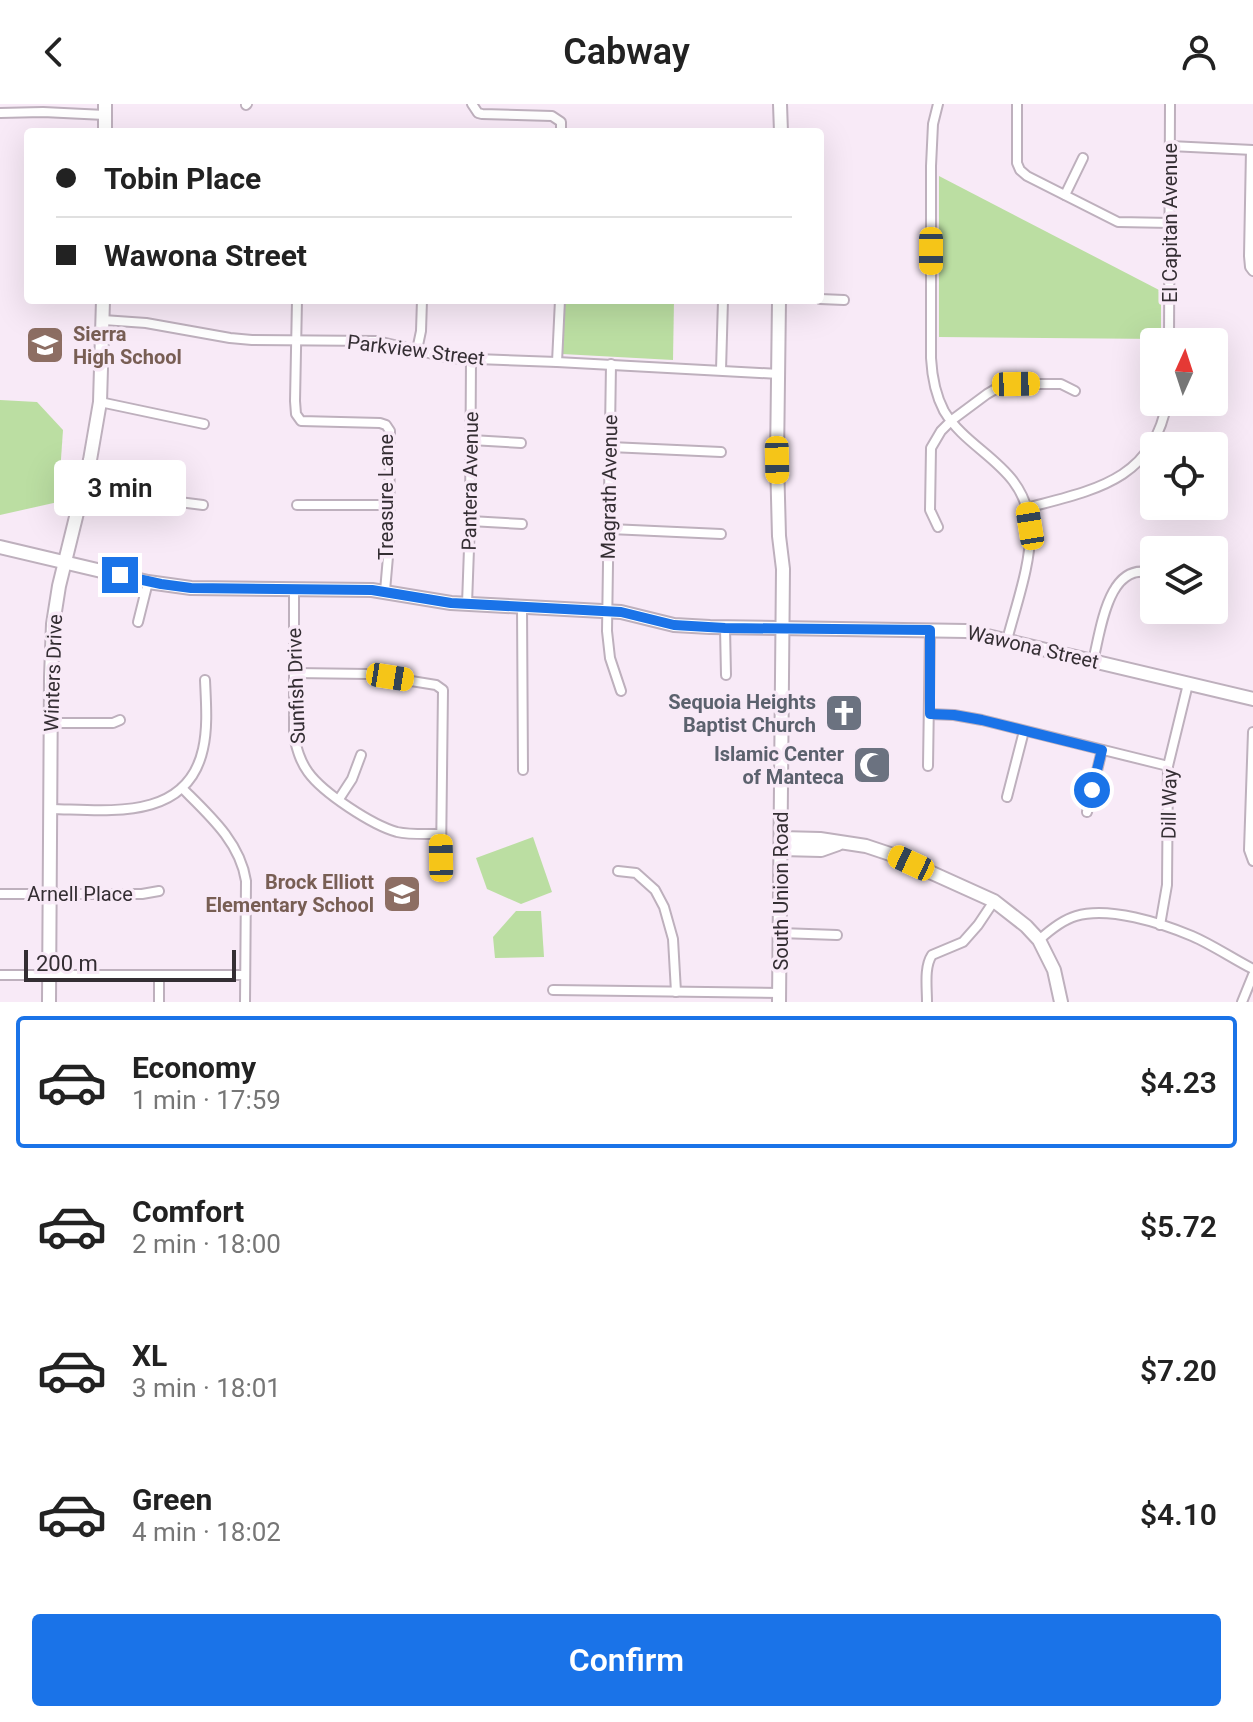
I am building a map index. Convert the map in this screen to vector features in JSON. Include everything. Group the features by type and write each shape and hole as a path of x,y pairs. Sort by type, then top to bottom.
{"street":[{"path":"472,104 482,114 546,115 558,119 561,128"},
{"path":"780,104 781,128"},
{"path":"938,104 933,124 931,166 933,381 939,399 952,420 1007,473 1019,489 1027,508 1029,548 1007,640"},
{"path":"1017,104 1016,156 1020,170 1027,176 1118,222 1170,223"},
{"name":"El Capitan Avenue","path":"1169,328 1170,104"},
{"path":"0,113 105,110"},
{"path":"1170,146 1252,150 1249,256 1253,271"},
{"path":"1065,195 1083,158"},
{"path":"824,299 844,300"},
{"name":"Winters Drive","path":"49,1002 53,624 59,586 96,432 103,304"},
{"path":"297,304 297,340"},
{"path":"417,350 422,304"},
{"path":"557,362 560,304"},
{"path":"721,370 723,304"},
{"name":"South Union Road","path":"779,304 777,460 783,569 780,998"},
{"name":"Parkview Street","path":"103,320 146,323 241,339 377,341 450,358 779,374"},
{"name":"Treasure Lane","path":"297,340 296,414 301,421 380,423 390,431 389,545 385,591"},
{"name":"Pantera Avenue","path":"467,604 471,359"},
{"name":"Magrath Avenue","path":"611,364 606,611 610,658 621,691"},
{"path":"938,527 930,510 931,448 952,420 999,387 1061,384 1075,391"},
{"path":"100,402 204,424"},
{"path":"471,440 521,443"},
{"path":"610,447 721,452"},
{"path":"1027,508 1087,492 1114,480 1140,461"},
{"path":"84,482 163,500 203,505"},
{"path":"297,505 389,505"},
{"path":"470,521 522,524"},
{"path":"610,529 721,534"},
{"name":"Wawona Street","path":"0,547 148,582 191,588 385,591 439,602 621,612 674,625 725,628 966,631 1253,699"},
{"path":"1093,661 1114,589 1129,574 1140,571"},
{"path":"138,622 148,582"},
{"name":"Sunfish Drive","path":"294,589 293,719 297,751 308,772 321,786 364,817 388,829 411,834 441,834"},
{"path":"522,607 523,770"},
{"path":"725,628 726,675"},
{"path":"928,766 930,630"},
{"path":"295,673 368,674 436,685 443,690 441,858"},
{"path":"51,809 139,809 157,804 182,788 193,774 204,748 205,680"},
{"name":"Dill Way","path":"1160,925 1167,885 1168,766 1188,684"},
{"path":"930,714 982,720 1168,766"},
{"path":"51,723 113,723 120,720"},
{"path":"1007,797 1024,731"},
{"path":"1253,732 1249,850 1253,861"},
{"path":"1087,812 1102,750"},
{"path":"339,799 352,779 361,755"},
{"path":"182,788 227,837 244,866 245,1002"},
{"path":"781,844 821,850 841,843 866,846 994,901 1039,940 1054,970 1061,1002"},
{"path":"618,871 636,873 655,890 664,907 673,939 676,992"},
{"name":"Arnell Place","path":"0,894 142,894 159,891"},
{"path":"927,1002 929,958 963,942 994,901"},
{"path":"1039,940 1066,920 1092,913 1160,925 1193,937 1253,972 1242,1002"},
{"path":"780,933 837,935"},
{"path":"0,975 245,975"},
{"path":"159,975 159,1002"},
{"path":"553,990 780,998"}],"green space":[{"path":"939,176 1161,291 1161,328 1140,328 1140,339 939,337"},
{"path":"565,304 674,304 673,360 562,354"},
{"path":"0,400 37,402 63,430 58,502 0,515"},
{"path":"533,837 552,892 521,904 487,889 476,858"},
{"path":"516,911 541,911 544,957 495,958 493,937"}],"place":[{"name":"Sierra High School","path":"45,345"},
{"name":"Sequoia Heights Baptist Church","path":"844,713"},
{"name":"Islamic Center of Manteca","path":"872,765"},
{"name":"Brock Elliott Elementary School","path":"402,894"}],"route":[{"path":"120,575 191,588 372,590 439,602 621,612 674,625 930,630 930,714 982,720 1102,750 1092,790"}]}
